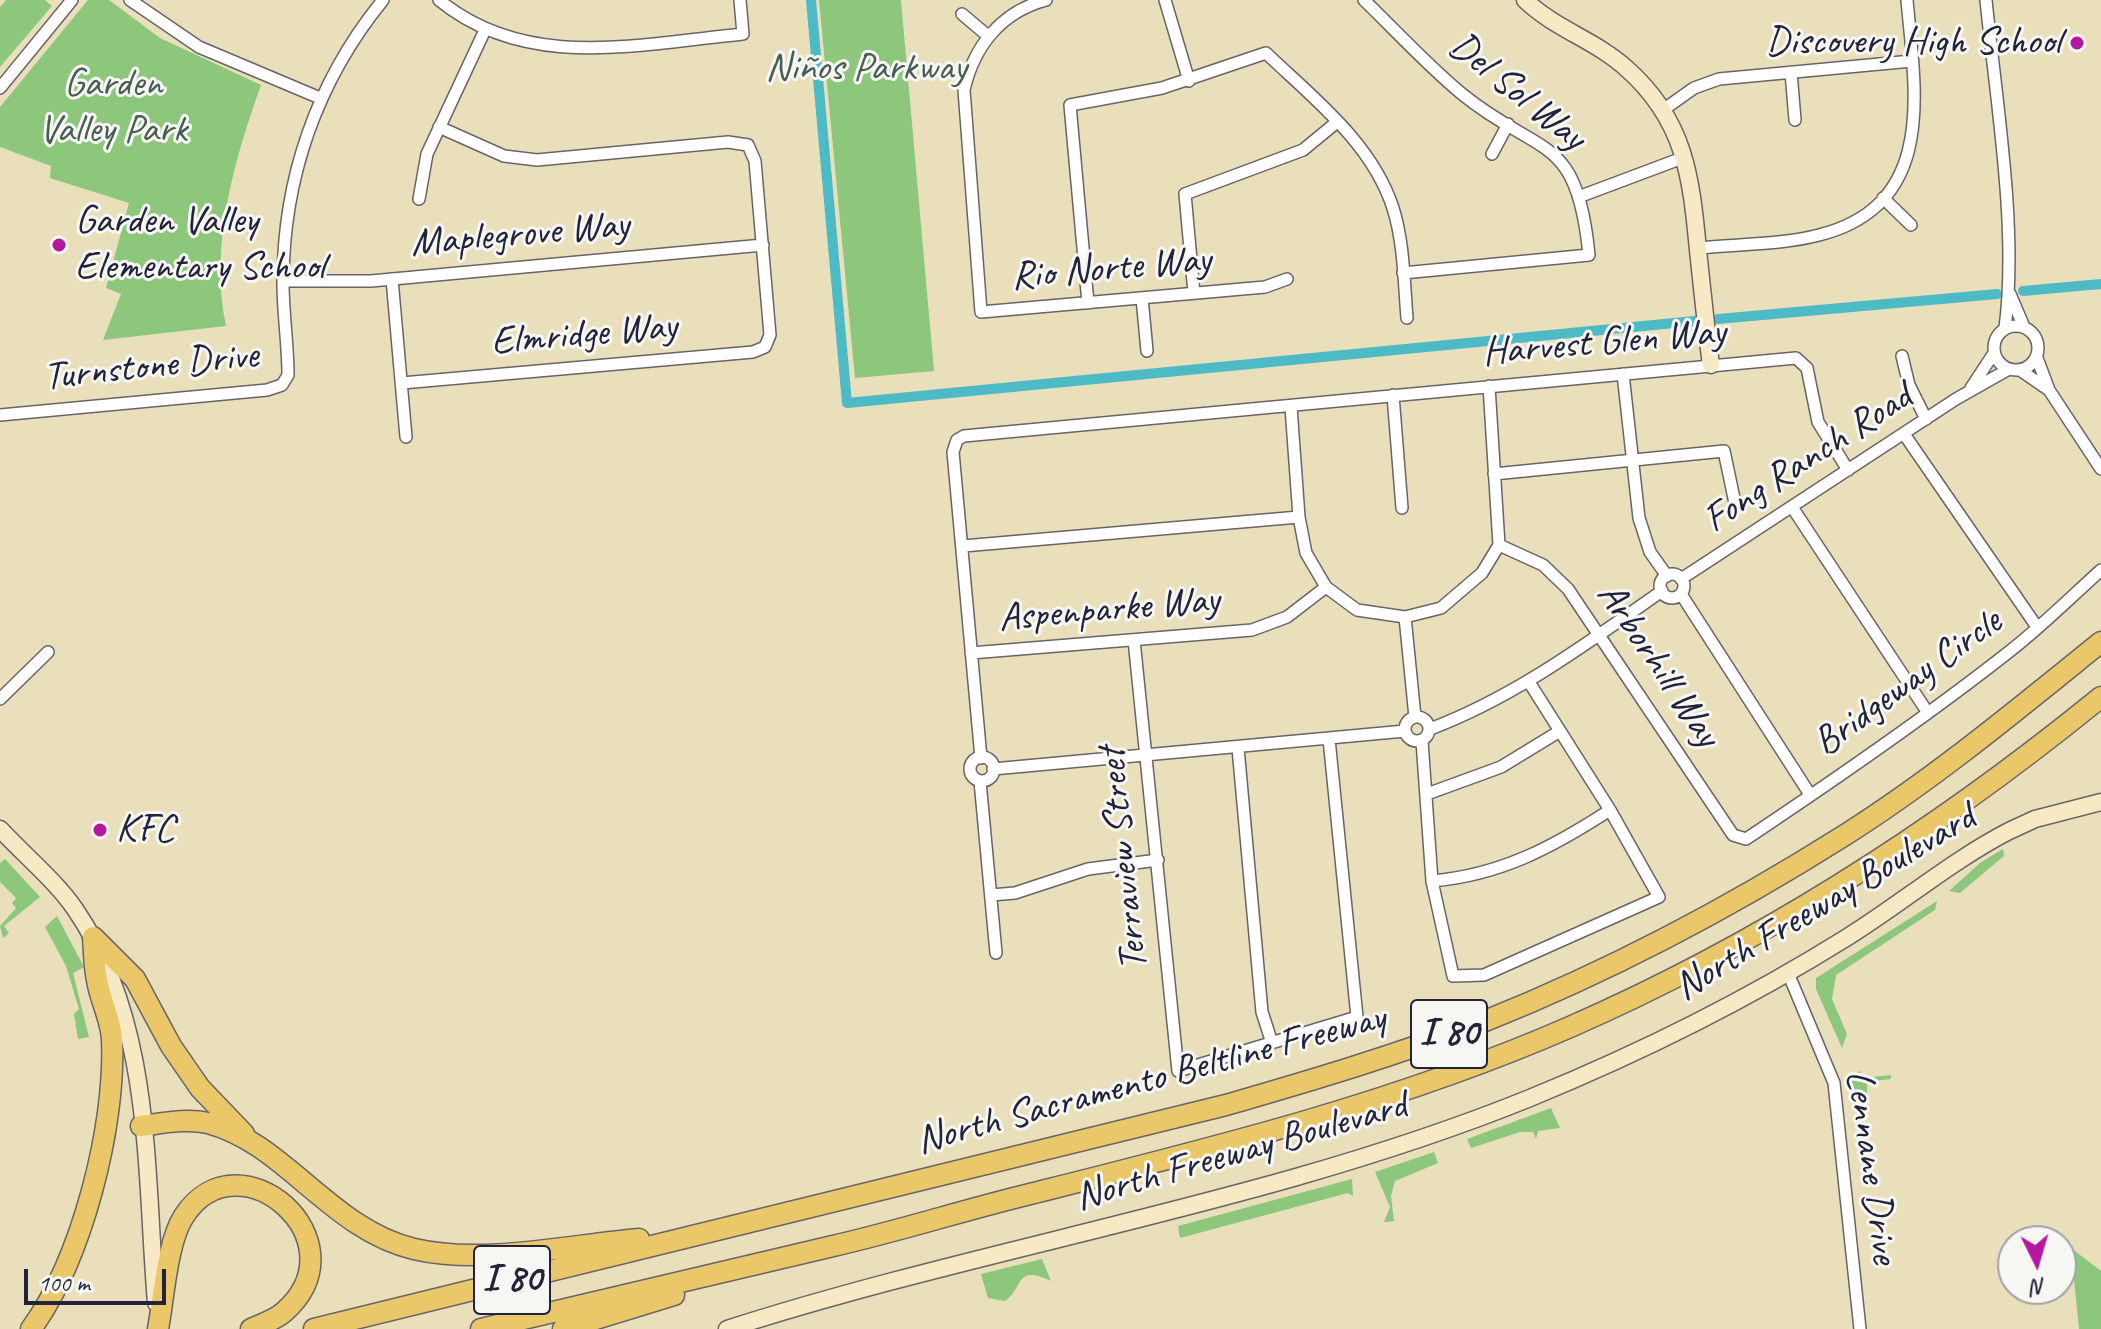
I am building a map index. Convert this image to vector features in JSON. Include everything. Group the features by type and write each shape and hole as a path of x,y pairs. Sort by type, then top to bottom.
{"highway":[{"name":"North Sacramento Beltline Freeway","path":"314,1329 1226,1105 1358,1067 1485,1021 1610,966 1717,911 1847,833 1958,756 2101,642"},
{"name":"North Sacramento Beltline Freeway","path":"481,1329 837,1245 1322,1119 1447,1077 1570,1027 1690,970 1820,898 1918,835 2026,758 2101,697"},
{"path":"93,937 135,979 171,1046 200,1088 258,1148"},
{"path":"31,1329 66,1271 105,1137 112,1036 97,980 93,937"},
{"path":"141,1126 205,1122 233,1131 347,1220 379,1237 414,1249 450,1255 486,1254 711,1231"},
{"path":"158,1329 176,1235 184,1216 198,1201 215,1190 236,1186 256,1188 283,1203 304,1229 311,1253 308,1277 298,1298 281,1315 251,1329"},
{"path":"563,1329 837,1245"}],"street":[{"path":"0,88 72,0"},
{"path":"130,0 199,47 320,98"},
{"name":"Turnstone Drive","path":"0,415 277,388 288,375 283,281 287,225 301,149 320,98 352,40 383,0"},
{"path":"439,0 485,30 528,44 570,49 743,34 740,0"},
{"path":"962,14 988,36 1014,13 1046,0"},
{"path":"1165,0 1189,81"},
{"path":"1525,0 1548,20 1589,42 1625,67 1663,110 1685,157 1693,187 1711,365"},
{"path":"1698,248 1819,235 1855,220 1883,198 1901,173 1913,142 1916,109 1907,0"},
{"path":"1986,0 2002,155 2010,294 2005,328 1997,337 1994,353 2000,363 2049,390"},
{"name":"Del Sol Way","path":"1372,3 1446,80 1554,154 1572,177 1581,196 1589,255 1403,273"},
{"path":"419,199 422,170 485,30"},
{"name":"Rio Norte Way","path":"988,36 972,61 963,106 981,312 1265,287 1287,279"},
{"path":"1088,303 1070,105 1189,81 1266,53 1366,155 1386,190 1398,229 1407,318"},
{"path":"1663,110 1706,83 1912,61"},
{"path":"1791,72 1795,120"},
{"path":"1194,293 1185,194 1303,150 1337,122"},
{"path":"1492,154 1508,124"},
{"path":"439,127 486,150 527,159 736,142 748,145 755,155 763,245"},
{"path":"1581,196 1685,157"},
{"path":"1883,198 1911,225"},
{"name":"Maplegrove Way","path":"283,281 392,279 763,245"},
{"name":"Elmridge Way","path":"402,383 753,352 769,342 763,245"},
{"path":"392,279 406,437"},
{"path":"2010,294 2024,327 2036,339 2037,358 2049,390 2101,469"},
{"path":"1142,298 1147,351"},
{"path":"2005,328 2024,327"},
{"name":"Fong Ranch Road","path":"1968,392 1994,353"},
{"path":"1902,356 1909,385 1926,419"},
{"name":"Harvest Glen Way","path":"963,546 953,452 957,440 973,435 1711,365 1796,358 1803,361 1818,422 1848,470"},
{"path":"2015,370 2037,358"},
{"name":"Fong Ranch Road","path":"1681,579 1968,392 2015,370"},
{"path":"1623,374 1643,534 1667,576"},
{"path":"1291,407 1299,517 1306,553 1326,587 1357,610 1405,617 1441,608 1482,573 1499,545 1489,386"},
{"path":"1393,395 1402,508"},
{"path":"1904,434 2037,627"},
{"path":"1494,474 1724,451 1735,503"},
{"path":"1792,507 1928,713"},
{"path":"971,653 963,546 1299,517"},
{"name":"Arborhill Way","path":"1499,545 1543,565 1568,589 1733,835 1746,839"},
{"name":"Bridgeway Circle","path":"1746,839 1809,793 1872,755 1928,713 2037,627 2101,570"},
{"path":"1681,594 1672,598 1662,591 1661,583 1667,576 1675,574 1681,579 1681,594 1809,793"},
{"name":"Aspenparke Way","path":"981,758 971,653 1252,630 1287,617 1326,587"},
{"path":"1529,682 1610,810 1659,897 1484,975 1453,976 1432,881 1422,741 1430,729 1476,712 1529,682 1662,591"},
{"path":"1405,617 1415,717"},
{"name":"Terraview Street","path":"1134,640 1178,1071 1272,1043"},
{"path":"0,699 48,652"},
{"path":"1415,717 1426,721 1430,729"},
{"path":"1405,731 1407,723 1415,717"},
{"path":"993,769 1405,731"},
{"path":"1405,731 1413,741 1422,741"},
{"path":"1427,794 1501,767 1560,731"},
{"path":"1238,748 1262,1012 1272,1043 1357,1017 1329,739"},
{"path":"993,769 988,760 981,758 974,761 970,771 980,781 996,953"},
{"path":"980,781 988,779 993,769"},
{"name":"North Freeway Boulevard","path":"727,1329 1280,1182 1403,1145 1602,1068 1710,1016 1788,973 1894,907 1987,842 2035,819 2097,807"},
{"path":"1432,881 1490,874 1573,834 1610,810"},
{"path":"0,829 64,894 93,937 117,987 136,1060 158,1329"},
{"path":"991,895 1015,893 1088,869 1158,860"},
{"name":"Lennane Drive","path":"1788,973 1834,1083 1860,1329"}],"green space":[{"path":"6,0 45,0 52,6 0,67 0,7"},
{"name":"Garden Valley Park","path":"88,0 109,0 160,38 261,85 234,173 222,235 220,266 226,326 103,340 121,294 106,288 129,203 50,178 51,166 0,147 0,107"},
{"name":"Niños Parkway","path":"819,0 901,0 934,371 855,378"},
{"path":"2003,849 2004,856 1960,893 1949,891 1980,863"},
{"path":"5,859 40,897 4,926 9,933 3,938 0,926 16,908 12,903 16,898 0,882 0,863"},
{"path":"1937,901 1935,910 1836,975 1832,999 1847,1034 1842,1048 1816,989 1816,978"},
{"path":"57,916 84,967 73,973 89,1037 78,1039 74,1014 79,1009 66,966 45,927"},
{"path":"1860,1071 1863,1078 1891,1075 1891,1079 1867,1082 1867,1101 1856,1104 1850,1075"},
{"path":"1551,1108 1560,1128 1538,1131 1536,1139 1533,1132 1520,1132 1471,1148 1467,1139"},
{"path":"1434,1152 1438,1163 1395,1181 1391,1196 1394,1221 1384,1222 1390,1207 1375,1172"},
{"path":"1352,1179 1353,1196 1348,1193 1180,1238 1178,1226"},
{"path":"2077,1253 2101,1271 2101,1329 2079,1329"},
{"path":"1042,1259 1051,1281 1039,1276 1026,1276 1005,1301 988,1298 981,1274"}],"waterway":[{"path":"811,0 847,403 1695,321"},
{"path":"2023,291 2101,284"},
{"path":"1718,319 1997,294"}],"place":[{"name":"Discovery High School","path":"2077,43"},
{"name":"Garden Valley Elementary School","path":"59,245"},
{"name":"KFC","path":"100,830"}]}
